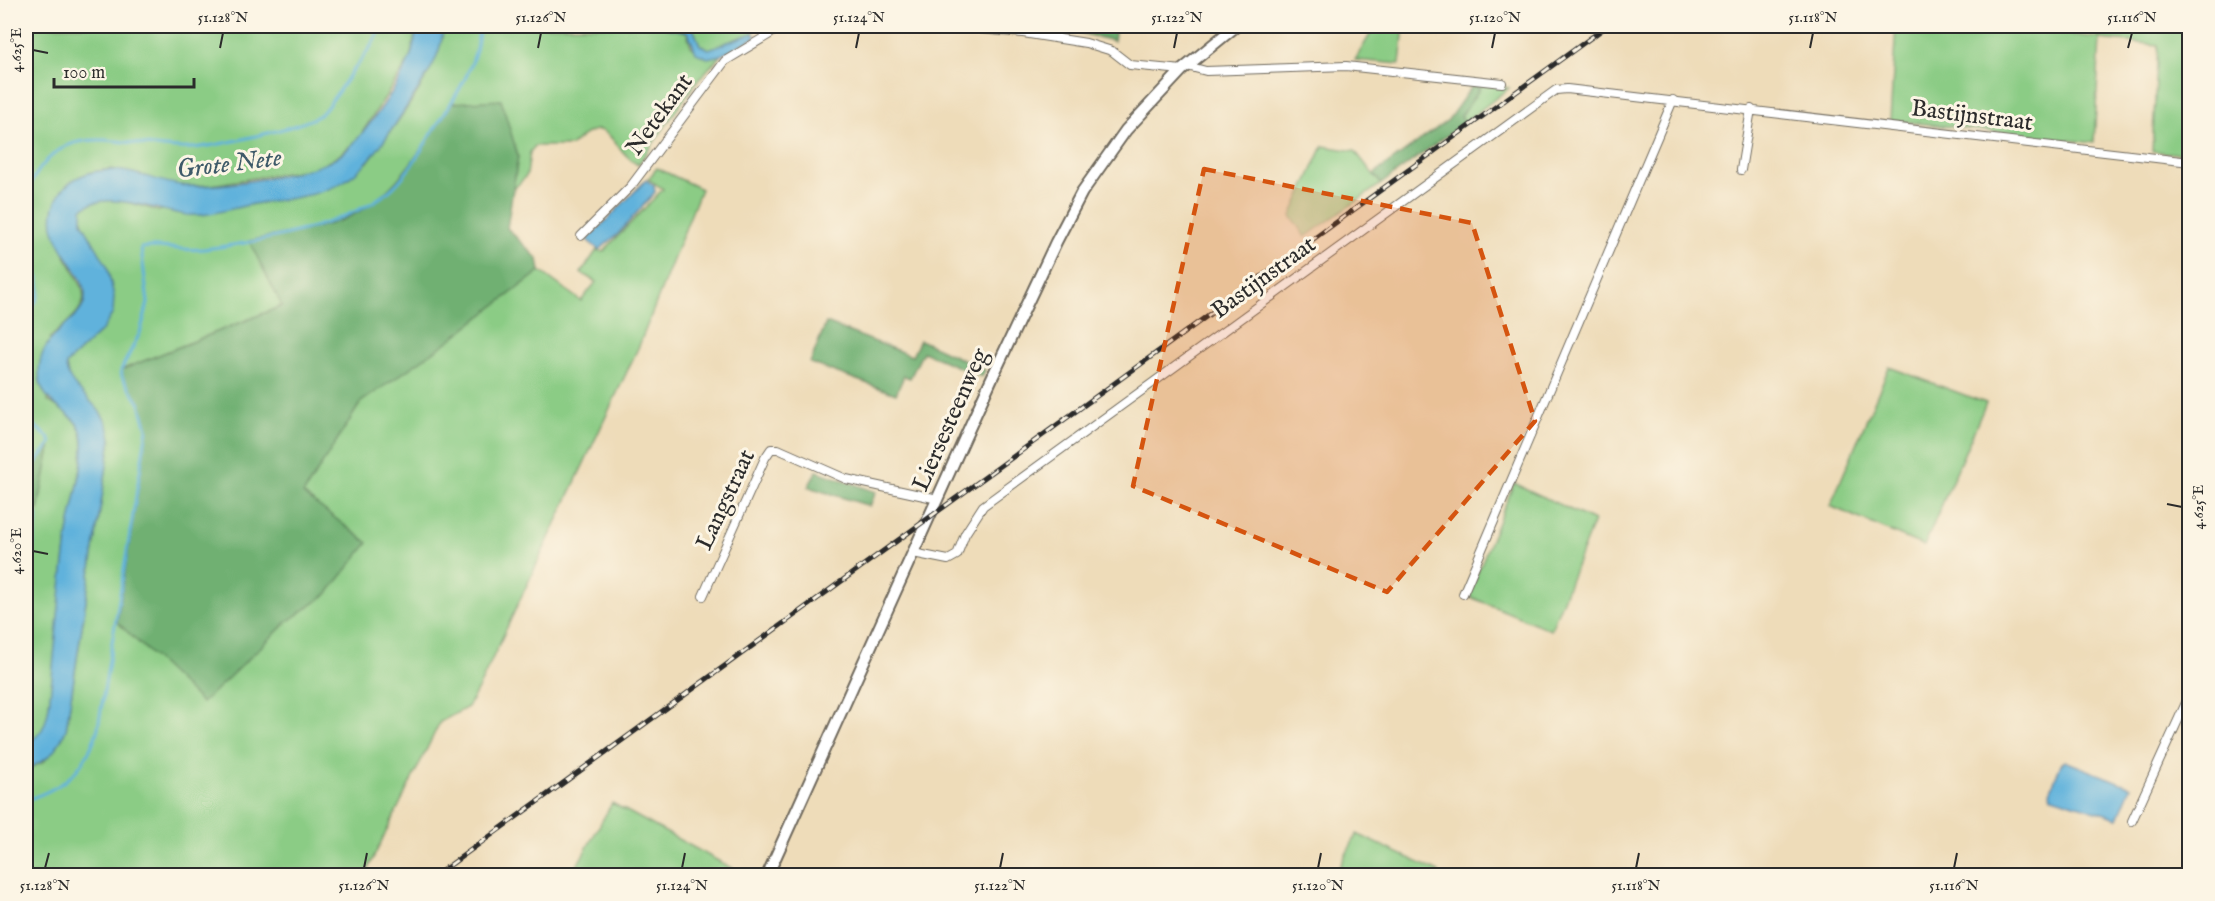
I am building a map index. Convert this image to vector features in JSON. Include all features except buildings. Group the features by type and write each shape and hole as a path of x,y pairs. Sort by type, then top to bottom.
{"street":[{"name":"Netekant","path":"581,236 631,186 725,61 770,34 778,26"},
{"path":"946,26 1058,38 1101,46 1130,65 1206,71 1346,66 1502,83"},
{"path":"1050,26 1058,38"},
{"name":"Liersesteenweg","path":"767,876 1047,259 1082,192 1126,130 1185,68 1236,26"},
{"name":"Bastijnstraat","path":"913,553 948,560 957,555 965,534 983,506 1556,90 1567,89 1672,100 2190,162"},
{"path":"1462,594 1672,100"},
{"path":"1741,170 1751,109"},
{"name":"Langstraat","path":"704,596 771,449 778,449 846,479 938,499"},
{"path":"2132,821 2190,694"}],"highlighted area":[{"path":"1204,169 1472,223 1535,421 1387,592 1133,486"}],"green space":[{"path":"26,26 417,26 410,59 358,139 337,157 317,168 211,185 189,186 161,183 112,169 92,172 65,256 80,284 83,301 73,317 50,338 48,401 69,416 80,430 83,446 82,458 67,541 53,679 46,724 38,738 26,744 26,512 37,515 50,446 26,475"},
{"path":"443,26 659,26 687,32 691,46 704,57 721,55 694,85 638,165 608,134 594,130 571,146 535,146 530,152 527,175 513,190 518,156 410,165 391,189 366,207 339,221 282,306 121,370 122,377 140,404 147,429 137,499 202,702 288,621 327,594 367,543 303,494 361,402 439,348 540,271 581,301 596,282 581,273 597,250 603,252 663,189 648,179 657,168 701,189 639,346 480,685 468,707 440,722 365,875 26,875 26,769 44,762 66,730 111,439 68,378 66,364 103,329 90,238 82,222 82,209 99,201 109,200 158,211 367,163 425,79 441,43"},
{"path":"692,26 758,26 753,33 709,49 700,45"},
{"path":"1059,26 1098,31 1102,26 1116,26 1114,41 1068,30"},
{"path":"1375,26 1404,26 1400,64 1355,60"},
{"path":"1896,26 2002,26 2099,38 2101,26 2189,26 2189,155 2152,151 2158,45 2100,39 2094,143 1890,120"},
{"path":"1474,82 1509,88 1465,122 1461,116 1480,88 1472,86"},
{"path":"1472,86 1480,88 1461,116 1465,122 1381,184 1374,174 1448,120"},
{"path":"501,100 518,156 507,228 538,259 540,271 439,348 361,402 303,494 368,543 327,594 288,621 202,703 117,622 147,430 140,404 122,377 121,370 282,306 249,241 306,230 339,221 358,212 391,187 417,155 452,103"},
{"path":"1323,146 1355,151 1381,184 1305,237 1291,216"},
{"path":"826,323 912,356 920,340 985,370 982,377 923,352 910,378 904,376 896,394 810,363"},
{"path":"1889,367 1986,403 1924,546 1830,506"},
{"path":"51,443 38,509 26,505 26,475"},
{"path":"817,471 876,492 870,506 808,487"},
{"path":"1514,483 1594,521 1551,630 1468,596"},
{"path":"612,803 735,870 731,875 583,876 574,871"},
{"path":"1357,834 1439,872 1437,876 1335,875"}],"water":[{"path":"417,26 443,26 439,49 430,70 392,130 371,157 355,173 336,186 299,197 202,215 187,215 117,201 92,203 82,209 82,222 107,266 114,296 113,313 103,329 66,364 72,382 102,415 111,439 66,730 50,755 40,763 26,769 26,744 40,733 48,713 64,561 83,453 81,430 46,395 41,385 39,372 41,358 46,347 77,314 85,298 83,286 63,251 53,225 53,211 59,195 75,179 103,170 131,172 180,185 204,186 288,174 326,163 338,157 357,139 388,98 411,56"},
{"path":"659,26 692,26 700,45 709,49 753,33 756,37 721,55 708,58 696,53 688,32"},
{"path":"646,180 654,186 655,192 618,234 599,250 587,240"},
{"path":"2065,761 2131,787 2118,818 2052,797 2050,792 2061,764"}],"waterway":[{"name":"Grote Nete","path":"26,194 41,167 58,151 77,142 120,141 166,148 191,148 260,135 314,118 326,109 367,52 380,26"},
{"path":"26,800 52,789 72,774 87,755 98,728 147,429 140,404 122,377 121,370 140,333 148,303 141,248 196,250 276,237 326,223 371,203 389,191 403,176 452,102 471,65 478,40 479,26"},
{"path":"26,247 39,282 38,297 26,316"},
{"path":"26,419 49,438 51,443 26,475"},
{"path":"26,595 37,514"}],"railway":[{"path":"435,876 1607,26"}]}
